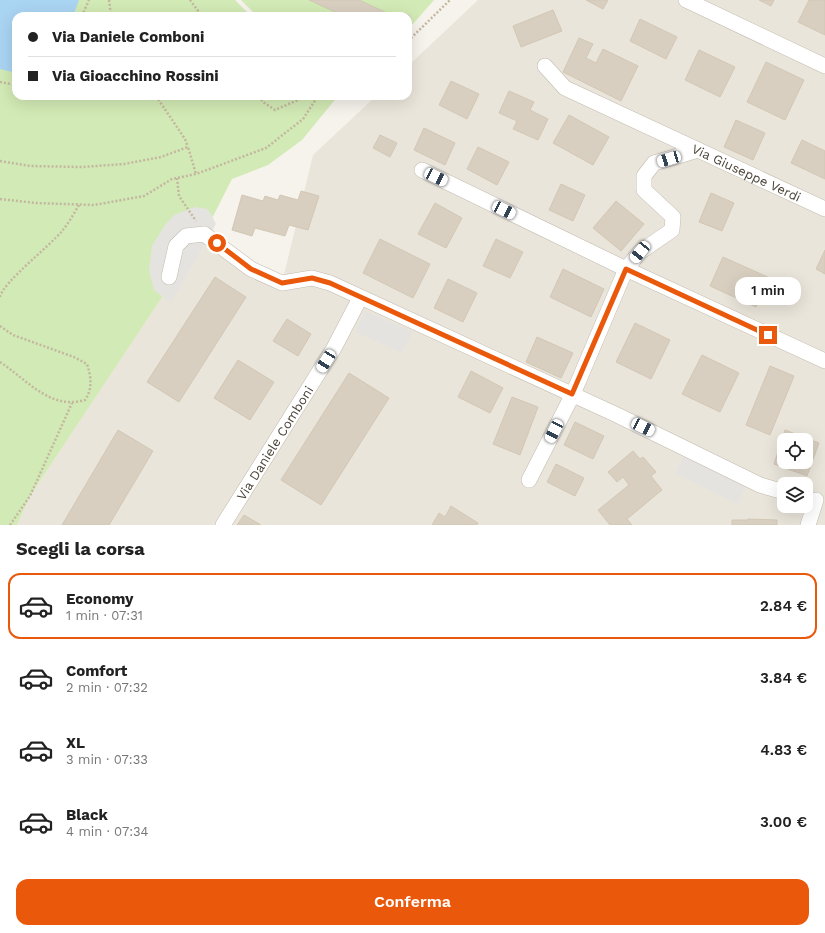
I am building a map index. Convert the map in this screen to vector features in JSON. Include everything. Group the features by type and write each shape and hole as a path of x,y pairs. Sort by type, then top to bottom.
{"street":[{"path":"686,0 825,66"},
{"name":"Via Giuseppe Verdi","path":"545,66 565,88 825,209"},
{"path":"529,480 572,394 626,269 640,252 672,230 672,217 644,190 644,176 654,163 698,150"},
{"path":"422,170 626,269 825,361"},
{"path":"169,277 176,246 186,236 204,234 251,269 282,283 312,278 330,283 617,415 760,485 777,490"},
{"name":"Via Daniele Comboni","path":"223,525 334,348 360,298"},
{"path":"808,525 816,500"}],"path":[{"path":"84,12 89,0"},
{"path":"109,0 110,12"},
{"path":"190,0 199,12"},
{"path":"412,37 450,0"},
{"path":"0,82 12,84"},
{"path":"159,100 185,139 196,174"},
{"path":"262,100 275,110 298,100"},
{"path":"0,199 36,203 94,206 144,196 172,179 196,174 266,148 304,119 316,100"},
{"path":"0,161 30,166 82,167 124,164 161,157 188,147"},
{"path":"177,178 179,196 204,234"},
{"path":"0,297 14,278 62,231 79,205"},
{"path":"0,326 13,335 74,357 87,364 91,376 90,393 84,400 72,402 55,399 39,392 0,362"},
{"path":"10,525 30,496 72,402"}],"shaded area":[{"path":"478,0 825,0 825,525 17,525 30,496 204,234 282,283 313,155 372,100 412,100 412,62"},
{"path":"195,207 208,209 216,224 171,303 154,290 149,270 152,246 165,225 174,215"},
{"path":"365,311 413,332 402,353 355,332"},
{"path":"685,453 747,484 737,504 675,473"}],"green space":[{"path":"0,0 235,0 247,12 12,12 12,100 335,100 302,140 268,165 232,179 204,234 30,496 17,525 0,525"},
{"path":"241,0 434,0 412,25 412,12 253,12"}],"water":[{"path":"0,0 79,0 74,12 12,12 12,72 0,69"}],"building":[{"path":"309,0 359,0 385,12 335,12"},
{"path":"586,0 608,0 603,9"},
{"path":"759,0 774,0 771,6"},
{"path":"809,0 825,0 825,35 798,22"},
{"path":"553,10 562,31 521,47 513,26"},
{"path":"640,19 677,37 666,59 630,41"},
{"path":"579,38 593,44 586,58 596,63 603,49 638,66 621,101 563,72"},
{"path":"699,50 735,67 720,97 685,80"},
{"path":"766,62 804,80 785,120 747,102"},
{"path":"451,81 479,94 467,119 439,105"},
{"path":"509,91 534,102 530,110 548,119 538,140 513,129 517,121 499,113"},
{"path":"569,115 609,137 593,165 553,143"},
{"path":"736,120 765,133 753,160 724,147"},
{"path":"424,128 455,143 445,165 414,150"},
{"path":"380,135 397,143 390,157 373,148"},
{"path":"802,140 825,151 825,179 791,163"},
{"path":"478,147 509,162 497,185 467,169"},
{"path":"561,184 585,195 573,221 549,210"},
{"path":"301,191 319,196 308,230 289,225 285,236 255,228 252,236 232,230 242,195 263,201 265,196 278,200 280,195 298,200"},
{"path":"711,193 734,203 722,231 699,222"},
{"path":"616,201 644,224 621,251 593,228"},
{"path":"435,203 462,218 446,248 418,234"},
{"path":"380,239 430,264 413,298 363,273"},
{"path":"496,239 523,252 510,278 483,266"},
{"path":"825,250 825,274 816,269"},
{"path":"723,257 770,278 756,307 710,286"},
{"path":"563,269 604,289 591,317 550,297"},
{"path":"215,277 246,297 179,402 147,382"},
{"path":"448,279 477,293 463,322 434,308"},
{"path":"287,319 311,334 298,356 273,341"},
{"path":"635,323 670,340 651,379 616,362"},
{"path":"537,337 573,353 561,378 526,362"},
{"path":"702,355 739,373 720,412 682,394"},
{"path":"238,360 274,382 250,420 214,398"},
{"path":"770,366 794,376 770,435 746,425"},
{"path":"471,371 503,388 490,413 458,397"},
{"path":"349,373 389,398 321,505 281,480"},
{"path":"512,397 538,407 520,455 493,444"},
{"path":"575,422 604,436 593,459 564,445"},
{"path":"118,430 153,451 109,525 62,525"},
{"path":"785,430 793,433 784,433"},
{"path":"813,441 819,443 813,460"},
{"path":"633,451 640,459 643,457 656,472 651,476 662,490 627,519 632,525 610,525 598,510 629,485 623,477 617,482 608,472"},
{"path":"777,455 777,465 774,464"},
{"path":"556,464 584,478 575,496 547,482"},
{"path":"788,469 810,469 807,476"},
{"path":"451,506 478,523 477,525 432,525 439,513 445,517"},
{"path":"244,515 261,525 237,525"},
{"path":"732,520 777,520 777,525 732,525"}],"route":[{"path":"217,243 251,269 282,283 312,278 330,283 353,295 572,394 626,269 768,335"}]}
